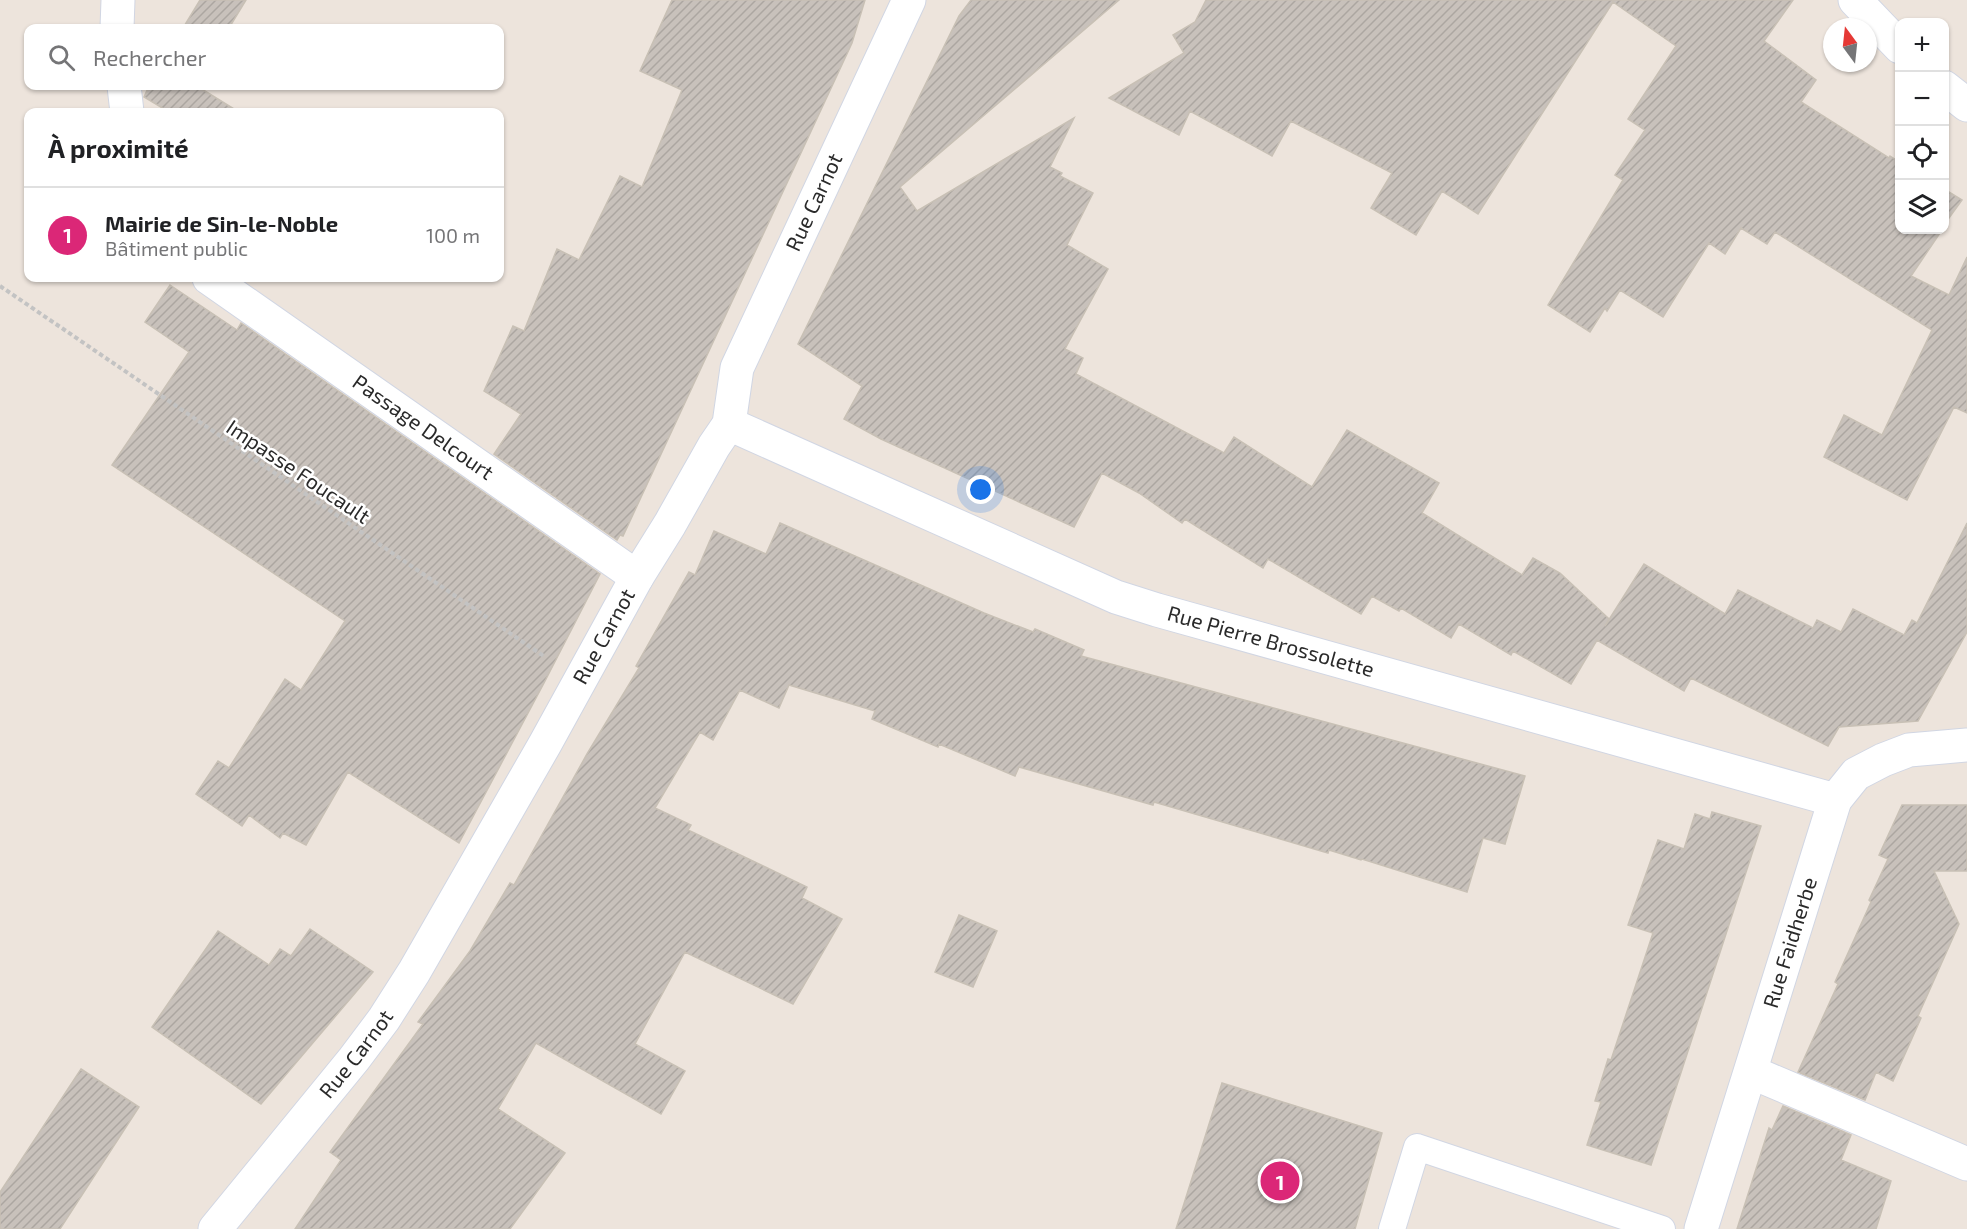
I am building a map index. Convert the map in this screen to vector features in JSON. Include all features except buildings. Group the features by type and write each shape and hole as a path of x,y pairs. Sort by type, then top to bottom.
{"street":[{"path":"117,24 118,0"},
{"name":"Rue Carnot","path":"215,1229 384,1019 414,972 637,577 729,424 737,368 909,0"},
{"path":"1855,0 1895,43"},
{"path":"124,90 127,108"},
{"path":"1949,91 1967,105"},
{"name":"Passage Delcourt","path":"215,282 637,577"},
{"name":"Rue Pierre Brossolette","path":"729,424 1116,597 1835,800"},
{"name":"Rue Faidherbe","path":"1701,1229 1835,800 1856,774 1883,760 1909,750 1967,745"},
{"path":"1751,1072 1967,1164"}],"lane":[{"path":"1392,1229 1417,1147 1662,1229"}],"path":[{"name":"Impasse Foucault","path":"0,286 580,681"}],"place":[{"name":"Mairie de Sin-le-Noble","path":"1280,1181"}]}
